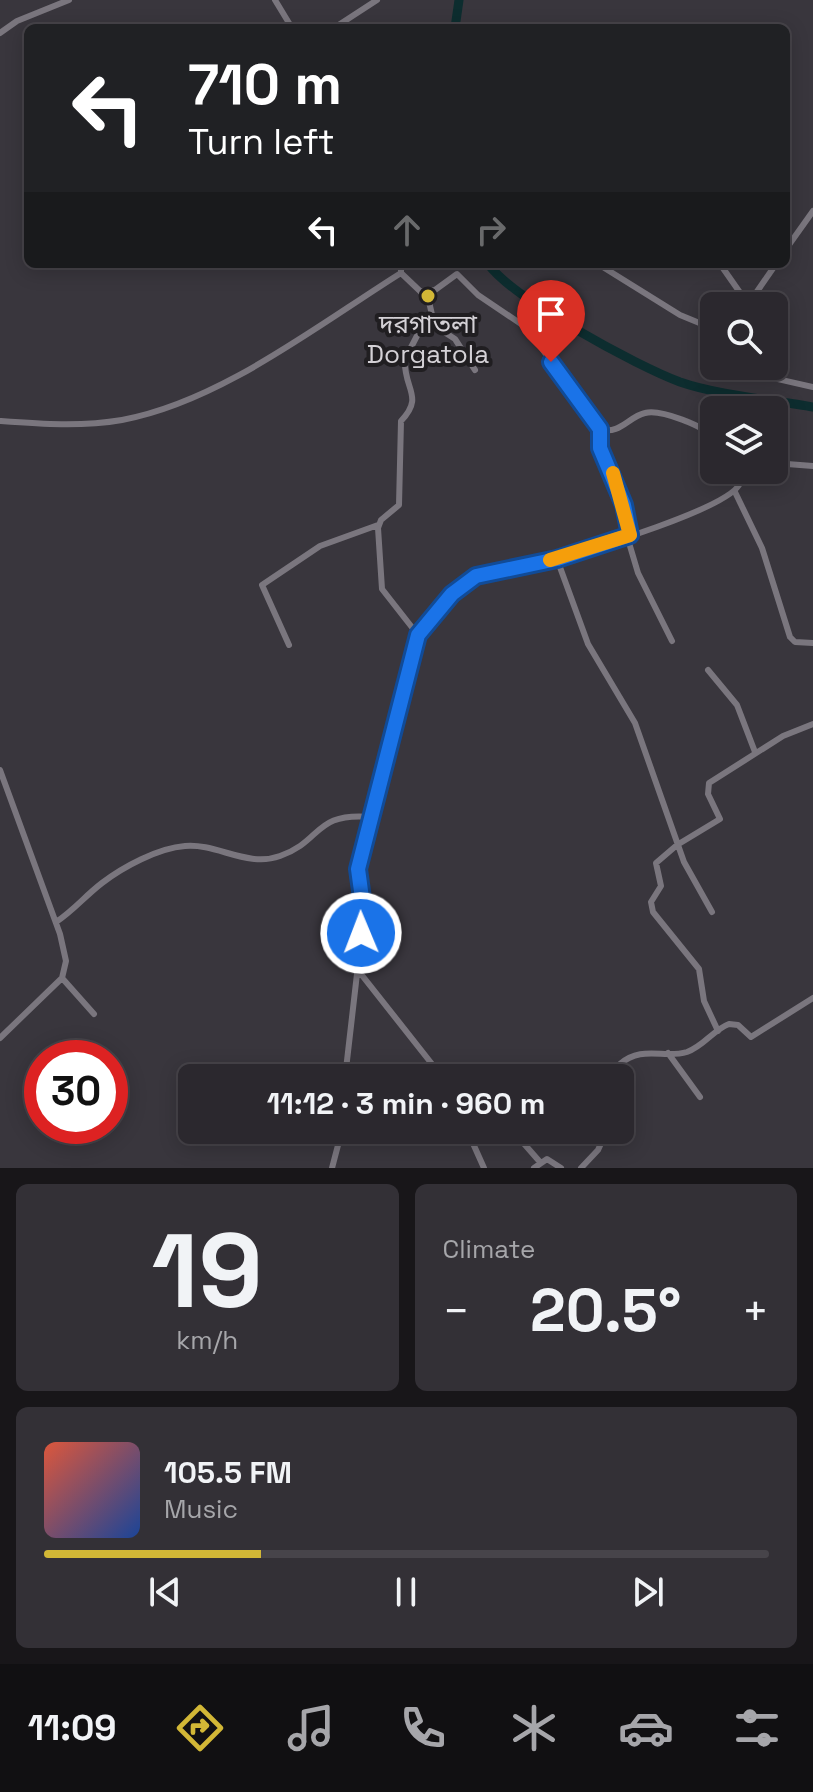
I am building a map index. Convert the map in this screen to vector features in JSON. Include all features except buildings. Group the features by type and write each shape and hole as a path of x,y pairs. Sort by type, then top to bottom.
{"street":[{"path":"0,33 17,21 69,0"},
{"path":"275,0 290,24"},
{"path":"340,24 377,0"},
{"path":"790,243 813,211"},
{"path":"401,268 401,273 421,292 427,293 457,274 489,303 511,315 534,337 600,429 600,448 624,505 638,573 672,641"},
{"path":"604,268 680,315 700,323"},
{"path":"723,268 738,292"},
{"path":"756,292 773,268"},
{"path":"0,421 60,425 103,423 165,406 224,382 275,356 401,273"},
{"path":"427,293 433,319 441,330 455,339 475,370"},
{"path":"289,645 262,585 320,546 378,525 399,505 401,421 411,411 415,401 405,359 420,330 433,319"},
{"path":"782,380 813,387"},
{"path":"600,429 614,431 642,413 653,412 700,426"},
{"path":"788,464 813,466"},
{"path":"347,1064 364,913 358,869 418,635 452,594 476,576 557,559 717,504 735,492 739,484"},
{"path":"735,492 762,548 790,637 795,642 813,643"},
{"path":"378,525 382,589 418,635"},
{"path":"557,559 588,644 635,723 677,845 712,912"},
{"path":"708,670 737,705 755,752"},
{"path":"718,1031 704,1001 699,969 652,909 651,902 661,886 656,863 677,845 720,819 708,794 709,783 755,752 813,724"},
{"path":"0,770 56,922 66,961 62,978 0,1038"},
{"path":"56,922 117,873 169,849 200,846 249,859 269,859 283,856 338,816 371,817"},
{"path":"357,969 432,1064"},
{"path":"62,978 94,1014"},
{"path":"620,1064 652,1052 674,1055 701,1046 718,1031 733,1024 751,1037 812,1000"},
{"path":"668,1053 700,1097"},
{"path":"332,1168 338,1144"},
{"path":"473,1144 484,1168"},
{"path":"522,1144 537,1165 547,1159 561,1168"},
{"path":"581,1168 601,1144"}],"waterway":[{"path":"456,24 459,0"},
{"path":"492,268 549,313 660,374 711,390 813,407"}],"slow traffic":[{"path":"550,560 630,535 613,473"}],"place":[{"name":"দরগাতলা Dorgatola","path":"428,296"}],"route":[{"path":"361,933 364,913 358,869 418,635 427,621 452,594 476,576 557,559 630,535 612,470 600,448 600,429 551,362"}]}
